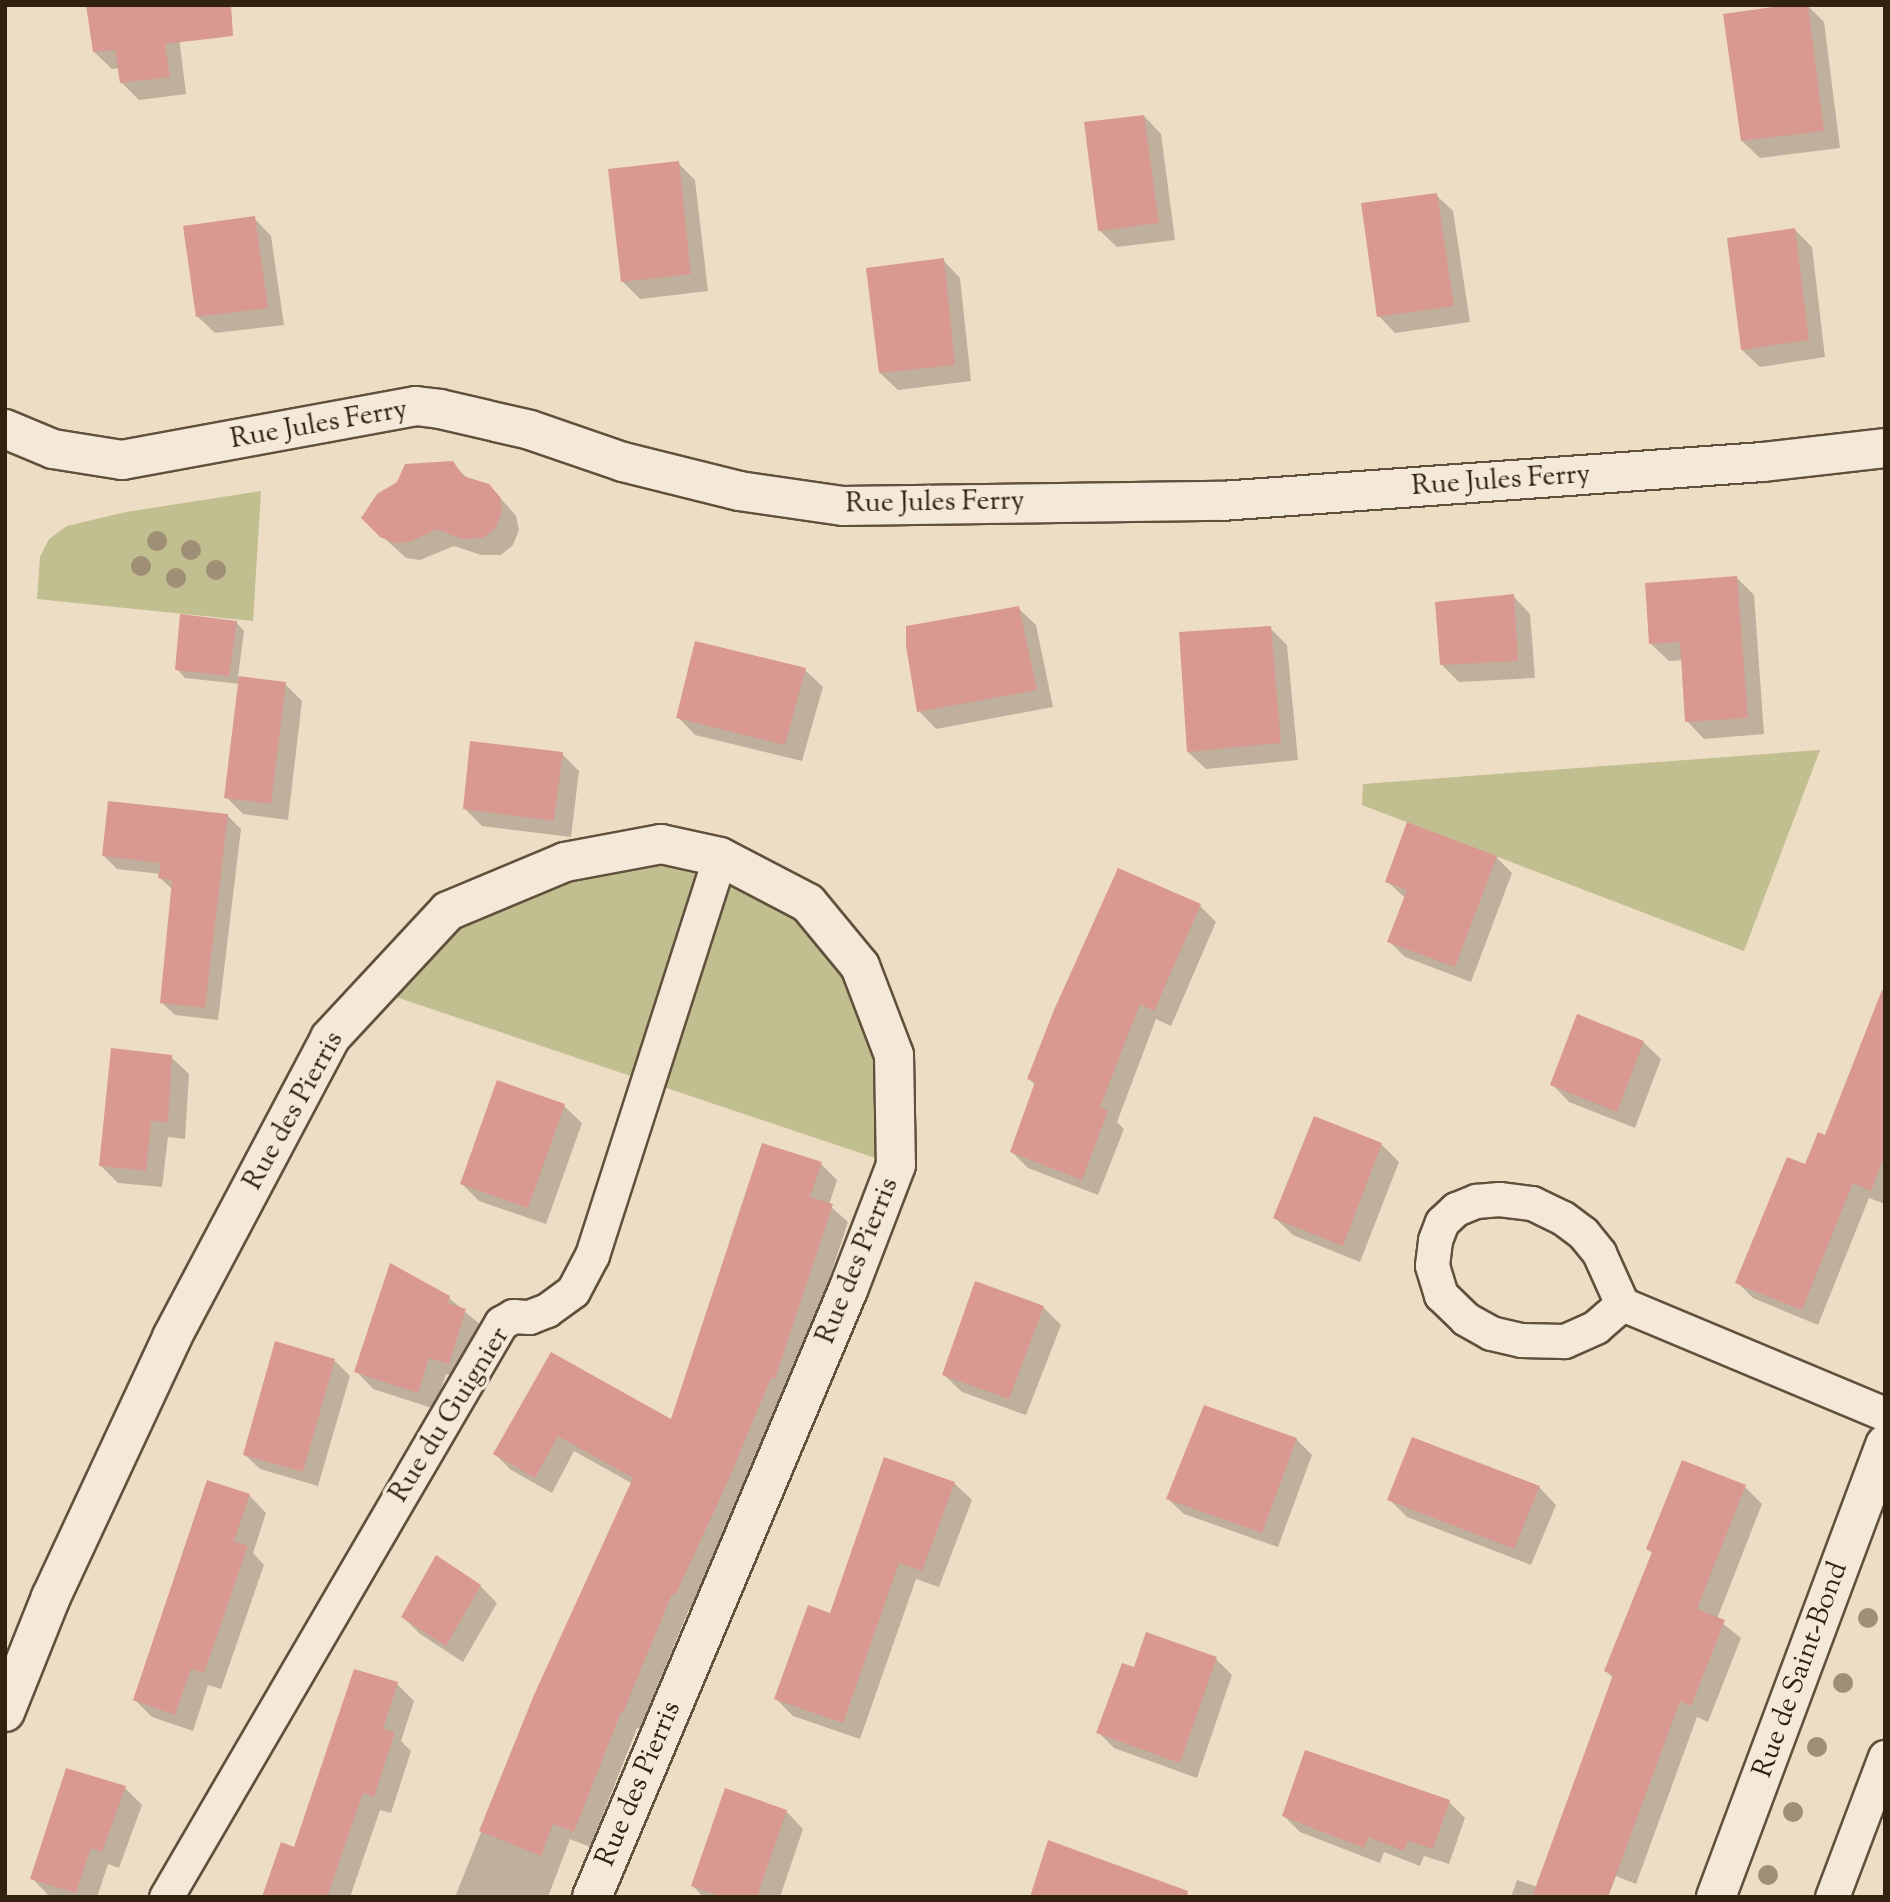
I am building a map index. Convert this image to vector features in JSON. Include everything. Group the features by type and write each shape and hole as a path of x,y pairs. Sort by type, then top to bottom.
{"street":[{"name":"Rue Jules Ferry","path":"5,429 53,449 122,460 416,406 440,408 530,430 623,462 739,491 843,506 1221,500 1709,466 1885,448"},
{"name":"Rue des Pierris","path":"5,1712 17,1654 172,1337 330,1038 448,911 565,862 661,844 720,857 808,903 860,966 894,1055 896,1165 848,1290 592,1897"},
{"name":"Rue de Saint-Bond","path":"1716,1897 1885,1444"}],"lane":[{"name":"Rue du Guignier","path":"166,1897 501,1323 513,1316 529,1317 547,1310 573,1291 592,1255 720,857"},
{"path":"1622,1304 1596,1327 1564,1341 1521,1340 1491,1333 1466,1320 1441,1295 1432,1265 1435,1240 1442,1222 1456,1209 1476,1201 1499,1199 1532,1203 1563,1218 1583,1233 1599,1252 1622,1304 1885,1414"},
{"path":"1832,1897 1885,1757"}],"shaded area":[{"path":"261,491 253,621 37,599 40,557 49,539 67,526 126,512"},
{"path":"1820,750 1744,951 1362,805 1363,784"},
{"path":"720,857 860,966 896,1165 375,990 448,911 565,862"}],"building":[{"path":"86,5 231,5 233,36 165,44 170,77 120,83 115,50 93,52"},
{"path":"1787,5 1808,5 1824,131 1741,141 1723,14"},
{"path":"1144,115 1159,223 1098,231 1084,122"},
{"path":"679,161 691,274 621,282 608,169"},
{"path":"1437,193 1454,306 1377,317 1361,203"},
{"path":"255,216 268,308 196,317 183,226"},
{"path":"1795,228 1809,340 1741,350 1727,238"},
{"path":"944,258 955,365 879,373 866,268"},
{"path":"453,461 463,476 489,484 500,497 502,512 496,528 483,538 462,539 436,529 410,542 394,543 380,537 361,518 377,494 397,482 405,464"},
{"path":"1737,576 1748,718 1685,722 1680,642 1649,644 1645,583"},
{"path":"1514,594 1518,661 1440,665 1435,602"},
{"path":"1019,606 1037,690 917,712 906,646 906,626"},
{"path":"180,614 237,621 229,676 175,670"},
{"path":"1271,626 1281,743 1187,752 1179,632"},
{"path":"695,641 806,668 785,745 676,718"},
{"path":"239,676 286,682 271,804 224,798"},
{"path":"470,741 563,752 554,821 463,809"},
{"path":"108,801 228,814 205,1008 160,1003 172,880 158,878 161,863 102,856"},
{"path":"1407,822 1497,856 1455,967 1387,942 1407,890 1385,882"},
{"path":"1118,868 1201,904 1154,1011 1140,1004 1100,1107 1108,1111 1082,1180 1010,1152 1035,1082 1027,1079 1054,1010"},
{"path":"1882,990 1885,991 1885,1154 1871,1191 1853,1183 1802,1310 1735,1283 1787,1157 1805,1164 1818,1132 1825,1135"},
{"path":"1577,1014 1644,1041 1617,1112 1550,1085"},
{"path":"111,1048 172,1055 168,1122 151,1121 146,1171 99,1166"},
{"path":"497,1080 565,1104 528,1208 460,1184"},
{"path":"1314,1116 1382,1143 1343,1246 1273,1218"},
{"path":"762,1143 822,1162 810,1197 833,1204 775,1379 771,1378 728,1481 675,1596 672,1594 623,1713 621,1712 574,1832 553,1824 541,1856 479,1831 534,1695 633,1478 558,1436 535,1478 493,1454 551,1352 671,1419"},
{"path":"390,1263 450,1296 448,1303 466,1309 449,1364 429,1358 418,1393 354,1372"},
{"path":"975,1281 1044,1306 1009,1399 942,1375"},
{"path":"275,1341 335,1359 303,1472 243,1455"},
{"path":"1204,1405 1297,1438 1262,1533 1166,1499"},
{"path":"1412,1437 1540,1486 1514,1549 1387,1500"},
{"path":"884,1457 955,1482 922,1571 899,1563 843,1723 774,1699 808,1605 830,1613"},
{"path":"1682,1460 1746,1485 1697,1609 1725,1620 1691,1706 1680,1701 1608,1897 1532,1897 1613,1675 1604,1671 1652,1552 1646,1549"},
{"path":"207,1480 250,1494 234,1541 248,1546 204,1673 191,1669 175,1715 133,1700"},
{"path":"436,1555 481,1585 446,1646 401,1617"},
{"path":"1146,1632 1217,1657 1180,1763 1096,1733 1122,1663 1134,1667"},
{"path":"354,1669 398,1682 383,1729 395,1732 374,1797 363,1793 327,1897 262,1897 281,1842 294,1847"},
{"path":"1305,1750 1450,1800 1433,1849 1408,1841 1404,1851 1368,1837 1364,1848 1282,1816"},
{"path":"66,1768 126,1786 102,1852 91,1848 76,1893 30,1879"},
{"path":"725,1788 787,1810 757,1897 724,1897 691,1886"},
{"path":"1048,1840 1188,1891 1187,1897 1030,1897"}]}
